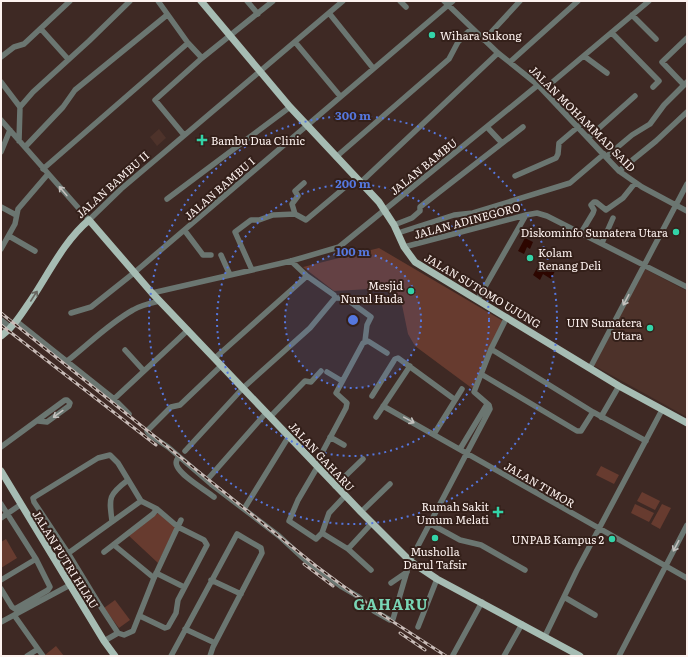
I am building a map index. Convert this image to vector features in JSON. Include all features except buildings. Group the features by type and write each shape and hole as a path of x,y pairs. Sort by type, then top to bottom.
{"main road":[{"name":"JALAN SUTOMO UJUNG","path":"201,1 261,70 290,107 385,210 404,247 415,262 619,386 687,424"},
{"name":"JALAN GAHARU","path":"89,220 157,298 345,496 410,561 437,579 580,656"},
{"name":"JALAN BAMBU II","path":"1,336 11,328 77,230 89,220"},
{"name":"JALAN PUTRI HIJAU","path":"1,472 104,641 115,656"}],"street":[{"path":"20,107 33,92 130,1"},
{"path":"158,1 188,43 204,58"},
{"path":"247,1 258,14"},
{"path":"184,136 155,100 273,1"},
{"name":"JALAN BAMBU II","path":"89,220 121,189 343,1"},
{"path":"400,1 406,7"},
{"name":"JALAN BAMBU I","path":"71,313 91,307 135,272 307,126 446,3 453,1"},
{"path":"484,40 520,1"},
{"path":"510,62 578,1"},
{"path":"543,90 649,1"},
{"path":"1,56 14,47 24,44 41,30 67,2"},
{"name":"JALAN MOHAMMAD SAID","path":"446,3 471,29 538,85 589,137 619,171 635,183 687,210"},
{"path":"328,13 373,68"},
{"path":"25,147 63,107 75,90 167,15"},
{"path":"632,15 656,39"},
{"path":"336,157 449,59 458,42 471,29"},
{"path":"41,30 68,59"},
{"path":"612,33 659,82 653,87"},
{"path":"398,233 454,215 473,213 570,183 632,135 650,124 664,104 686,84 662,62 687,38"},
{"path":"295,42 340,96"},
{"path":"43,169 188,43"},
{"path":"252,270 235,232 252,219 259,220 273,215 296,214 306,220 358,181 498,53"},
{"path":"584,56 607,73"},
{"path":"1,82 20,107 19,141"},
{"name":"JALAN BAMBU","path":"66,362 130,312 157,298 230,275 294,263 336,249 345,244 538,85"},
{"path":"589,137 635,96"},
{"path":"167,199 290,107"},
{"path":"619,171 656,141 687,112"},
{"path":"1,120 89,220"},
{"path":"515,176 556,158 559,144 578,126"},
{"path":"487,127 502,143"},
{"path":"394,225 416,215 420,211 420,207 523,127"},
{"path":"1,152 10,130"},
{"path":"1,249 15,224 18,210 48,174"},
{"path":"296,214 292,204 298,196 295,191 304,183"},
{"path":"581,233 593,212 591,205 594,202 607,210 623,198 635,183"},
{"path":"590,368 687,184"},
{"path":"1,207 16,215"},
{"path":"478,299 526,214"},
{"name":"JALAN ADINEGORO","path":"404,247 526,214 541,214 602,243 687,287"},
{"path":"602,243 613,218"},
{"path":"185,231 203,255 211,255"},
{"path":"9,236 35,251"},
{"path":"221,255 230,275"},
{"path":"294,263 307,276 334,295 334,298"},
{"path":"215,358 307,276"},
{"path":"334,298 345,298 371,318 367,325 365,341 336,394 346,402 347,405 298,500 289,521 314,538 318,538 322,533 329,513 345,496"},
{"path":"185,451 243,388 310,328 334,298"},
{"path":"222,365 180,405 171,407 147,431 150,435 168,447 178,457 342,587 359,597 374,611 390,620 393,619 410,561 490,408 489,405 474,394 480,374 507,317"},
{"path":"1,320 11,328"},
{"path":"16,321 114,399 129,414"},
{"path":"114,399 188,330"},
{"path":"365,341 368,340 387,353"},
{"path":"125,350 144,371"},
{"path":"491,350 601,417 646,441"},
{"path":"372,396 396,358 410,366 454,399"},
{"path":"376,417 410,366"},
{"path":"207,480 268,415 305,381 311,382 324,371 342,381"},
{"path":"480,374 577,431 580,431 593,412"},
{"path":"601,417 619,386"},
{"path":"434,434 454,399 462,389"},
{"path":"1,447 65,400 70,403 69,406 47,422 38,421"},
{"name":"JALAN TIMOR","path":"383,406 687,578"},
{"path":"460,450 486,406"},
{"path":"545,636 662,410"},
{"path":"244,509 289,436"},
{"path":"330,437 344,445"},
{"path":"140,616 165,628 168,627 176,613 178,600 184,587 207,543 178,527 157,509 141,501 113,457 105,455 33,498 34,502 68,552 118,633 124,635 133,632 155,576 178,527 181,520"},
{"path":"178,457 176,466 187,477 214,497"},
{"path":"336,486 363,460"},
{"path":"112,521 110,502 112,495 128,480"},
{"path":"361,512 390,484"},
{"path":"56,562 141,501"},
{"path":"1,504 36,560 50,587 48,590 15,609 12,607 1,589"},
{"path":"1,518 20,505"},
{"path":"104,552 153,514 157,509"},
{"path":"429,523 460,540 481,545 525,570"},
{"path":"348,549 372,524"},
{"path":"619,656 687,525"},
{"path":"322,533 348,549 371,570"},
{"path":"171,656 237,534 263,550 242,594 215,643 210,656"},
{"path":"114,545 155,576 184,587"},
{"path":"1,580 36,560"},
{"path":"391,582 408,572"},
{"path":"418,627 437,579"},
{"path":"212,580 242,594"},
{"path":"1,622 70,585"},
{"path":"564,597 595,615"},
{"path":"453,655 482,602"},
{"path":"14,615 42,656"},
{"path":"504,656 522,624"},
{"path":"185,629 215,643"},
{"path":"104,641 118,633"},
{"path":"27,656 38,649"}],"shaded area":[{"path":"159,129 166,138 157,146 150,137"},
{"path":"525,238 533,242 530,249 527,247 524,254 518,251"},
{"path":"379,248 503,321 473,389 415,346 408,334 401,300 395,293 371,289 334,291 303,267"},
{"path":"541,261 556,269 551,279 543,274 540,280 533,275"},
{"name":"UIN Sumatera Utara","path":"645,269 687,291 687,417 593,365"},
{"path":"601,466 619,475 614,484 596,475"},
{"path":"642,492 660,501 655,510 637,501"},
{"path":"635,504 654,513 649,522 631,513"},
{"path":"662,504 671,508 660,529 651,524"},
{"path":"158,513 176,527 158,563 128,535"},
{"path":"6,539 17,558 1,568 1,542"},
{"path":"115,600 130,620 119,628 104,608"},
{"path":"56,646 64,656 45,655"}],"railway":[{"path":"1,313 316,566 381,614 446,656"},
{"path":"1,325 156,445"},
{"path":"304,564 333,586"},
{"path":"400,633 425,650"}],"place":[{"name":"Wihara Sukong","path":"432,35"},
{"name":"Bambu Dua Clinic","path":"202,140"},
{"name":"Diskominfo Sumatera Utara","path":"676,232"},
{"name":"Kolam Renang Deli","path":"530,258"},
{"name":"Mesjid Nurul Huda","path":"411,291"},
{"name":"UIN Sumatera Utara","path":"650,328"},
{"name":"Rumah Sakit Umum Melati","path":"498,512"},
{"name":"Musholla Darul Tafsir","path":"435,538"},
{"name":"UNPAB Kampus 2","path":"612,539"}],"district":[{"name":"GAHARU","path":"391,603"}]}
